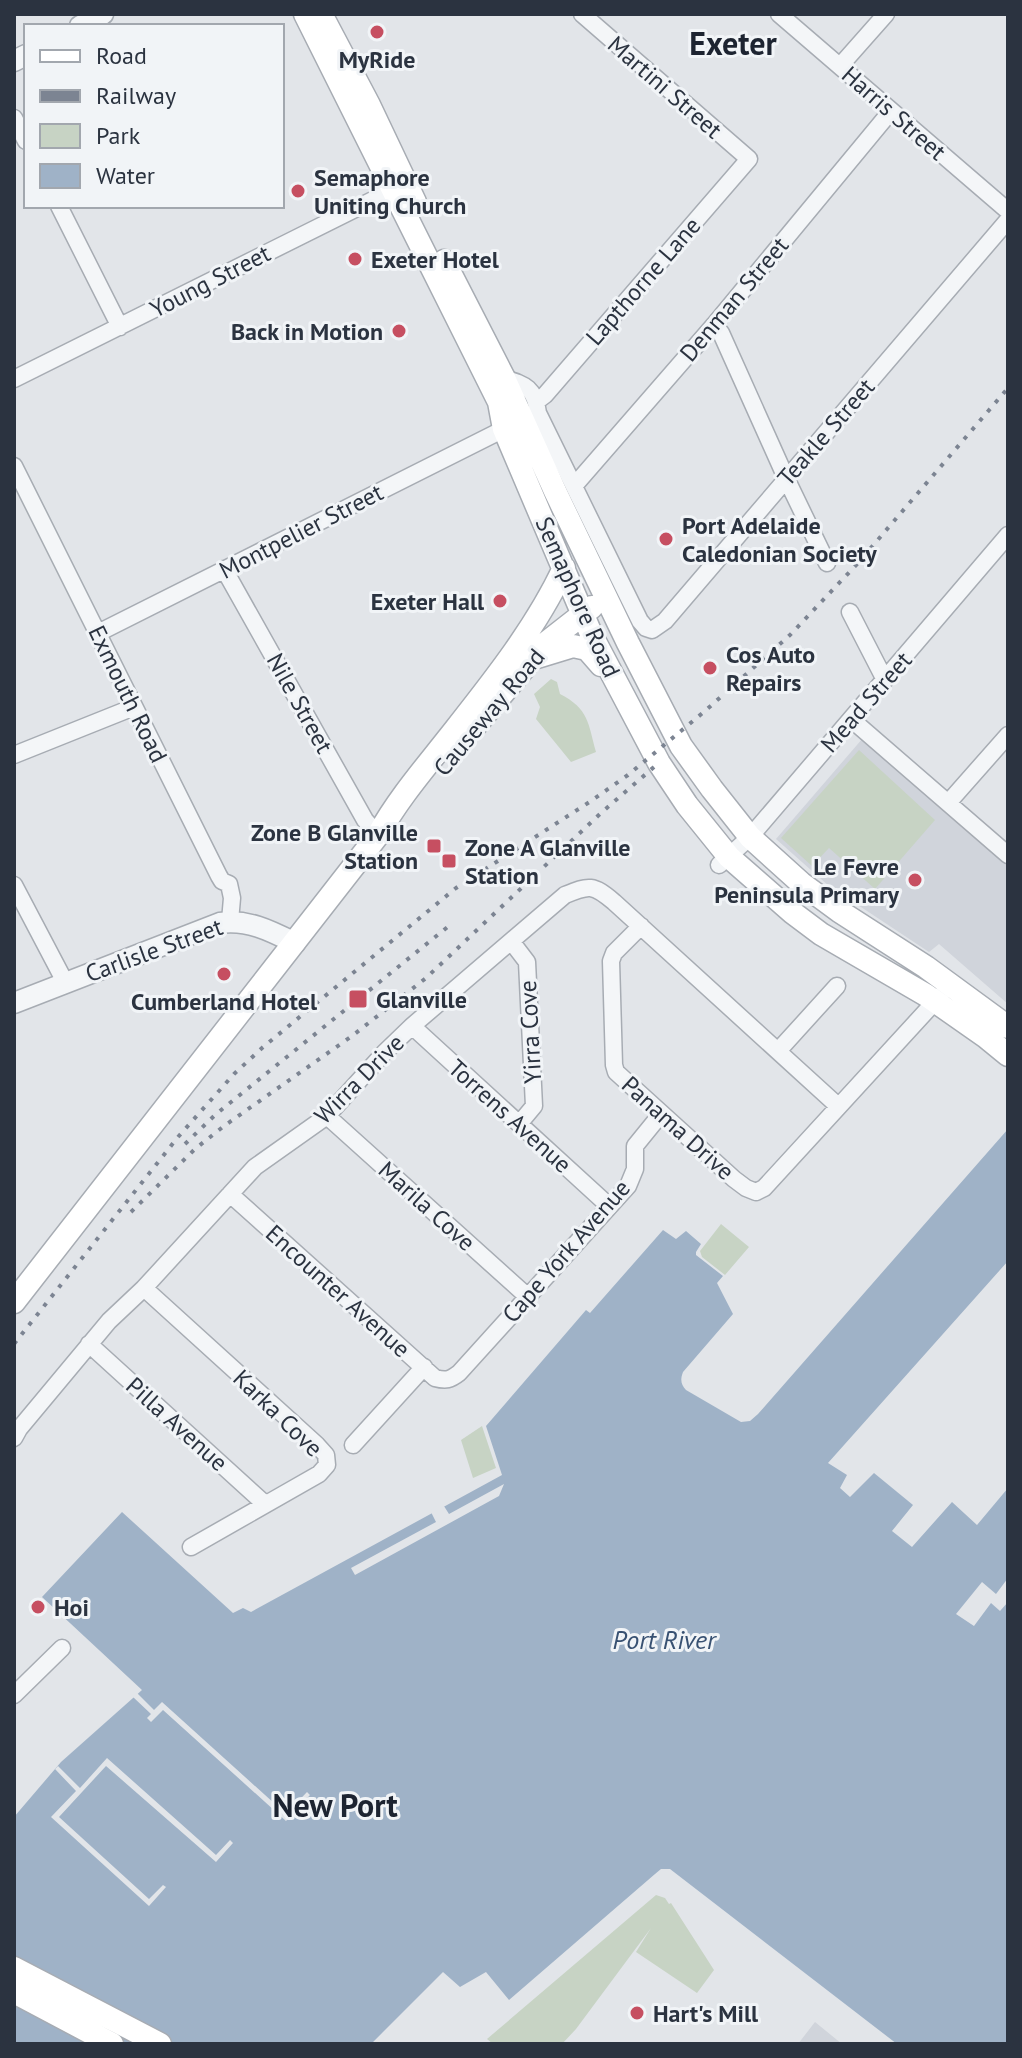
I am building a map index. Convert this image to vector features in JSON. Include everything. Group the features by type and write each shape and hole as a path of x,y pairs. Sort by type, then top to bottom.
{"main road":[{"name":"Semaphore Road","path":"305,14 504,378 565,483 605,596 681,746 750,837 811,890 942,993 1008,1055"},
{"name":"Semaphore Road","path":"321,14 369,105 399,186 499,402 504,429 581,611 659,763 724,861 821,934 1008,1027"},
{"path":"524,653 564,568"},
{"name":"Causeway Road","path":"14,1302 378,835 405,815 467,735 530,642 605,596"},
{"path":"524,653 573,646 584,648 615,681"},
{"path":"14,1968 160,2044"},
{"path":"14,1992 112,2044"}],"street":[{"path":"84,24 103,14"},
{"name":"Martini Street","path":"582,14 749,159"},
{"name":"Harris Street","path":"779,14 1007,211"},
{"path":"840,66 886,14"},
{"name":"Denman Street","path":"565,483 714,325 891,111"},
{"path":"14,118 24,137"},
{"name":"Lapthorne Lane","path":"537,401 749,159"},
{"name":"Young Street","path":"14,379 399,186"},
{"path":"60,208 120,327"},
{"name":"Teakle Street","path":"640,621 652,630 658,627 1007,211"},
{"path":"714,325 721,333 827,563"},
{"name":"Semaphore Road","path":"504,378 527,386 537,401 538,413 565,483 640,621 628,643"},
{"name":"Montpelier Street","path":"98,633 504,429"},
{"name":"Exmouth Road","path":"14,466 219,876 229,884 232,898 230,921"},
{"name":"Mead Street","path":"724,861 857,724 885,680 1008,535"},
{"name":"Nile Street","path":"224,569 365,820 378,835"},
{"path":"850,612 885,680"},
{"path":"14,755 134,707"},
{"path":"857,724 1008,855"},
{"path":"948,803 1008,735"},
{"path":"14,885 65,982"},
{"name":"Wirra Drive","path":"16,1433 109,1321 144,1288 255,1167 327,1116 412,1026 565,895 585,887 600,890 838,1106"},
{"name":"Carlisle Street","path":"14,1003 209,926 230,921 263,927 295,943"},
{"name":"Panama Drive","path":"641,926 614,953 611,961 616,1072 734,1179 756,1192 764,1188 942,993"},
{"name":"Yirra Cove","path":"511,941 527,962 534,1106 519,1124"},
{"path":"778,1051 837,986"},
{"name":"Torrens Avenue","path":"412,1026 609,1206"},
{"name":"Cape York Avenue","path":"450,1380 628,1186 635,1169 635,1146 661,1114"},
{"name":"Marila Cove","path":"327,1116 528,1297"},
{"name":"Encounter Avenue","path":"230,1194 435,1378 450,1380"},
{"name":"Karka Cove","path":"144,1288 326,1455 327,1465 319,1474 191,1547"},
{"name":"Pilla Avenue","path":"89,1344 265,1504"},
{"path":"353,1445 424,1367"},
{"path":"14,1695 62,1648"}],"shaded area":[{"name":"Le Fevre Peninsula Primary","path":"863,738 1008,866 1008,1004 939,944 929,952 838,894 776,839"},
{"path":"815,2022 842,2044 798,2044"}],"green space":[{"path":"551,679 557,682 560,694 582,711 596,752 571,762 536,719 540,707 534,694"},
{"path":"859,750 935,820 875,889 829,848 812,866 781,838"},
{"path":"721,1224 749,1247 725,1275 702,1257 700,1251"},
{"path":"482,1426 496,1468 473,1478 461,1440"},
{"path":"656,1895 671,1903 714,1970 697,1993 636,1952 651,1928 562,2044 493,2044 487,2039"}],"water":[{"name":"Port River","path":"1008,1129 1008,1261 828,1463 847,1475 840,1488 850,1497 874,1473 913,1505 892,1531 912,1547 952,1502 977,1525 1008,1488 1008,1578 996,1594 982,1582 956,1614 974,1626 991,1603 1000,1611 1008,1602 1008,2044 897,2044 670,1869 661,1869 509,2000 486,1972 460,1987 443,1972 371,2044 14,2044 14,1817 61,1762 142,1690 42,1597 122,1512 233,1613 243,1608 251,1612 502,1475 486,1426 586,1310 590,1313 663,1230 676,1239 686,1231 701,1244 696,1255 723,1276 717,1283 733,1314 683,1372 682,1384 686,1390 741,1422 750,1421"}],"pier":[{"path":"504,1484 499,1496 355,1575 351,1568 436,1522 430,1510 442,1503 449,1514"},
{"path":"137,1693 154,1710 162,1702 286,1814 307,1792 310,1795 286,1821 163,1710 151,1722 147,1718 151,1714 133,1697"},
{"path":"107,1758 216,1855 230,1840 233,1843 216,1862 106,1766 59,1817 149,1899 163,1885 166,1887 149,1906 51,1817 76,1791 55,1769 58,1766 80,1788"}],"railway":[{"path":"14,1344 178,1137 234,1074 456,888 628,775 705,711 790,635 858,563 1008,388"},
{"path":"131,1212 195,1149 352,1036 426,978 654,767"},
{"path":"185,1144 215,1115 450,925"}],"place":[{"name":"MyRide","path":"377,32"},
{"name":"Semaphore Uniting Church","path":"298,191"},
{"name":"Exeter Hotel","path":"355,259"},
{"name":"Back in Motion","path":"399,331"},
{"name":"Port Adelaide Caledonian Society","path":"666,539"},
{"name":"Exeter Hall","path":"500,601"},
{"name":"Cos Auto Repairs","path":"710,668"},
{"name":"Zone B Glanville Station","path":"434,846"},
{"name":"Zone A Glanville Station","path":"449,861"},
{"name":"Le Fevre Peninsula Primary","path":"915,880"},
{"name":"Cumberland Hotel","path":"224,974"},
{"name":"Glanville","path":"358,999"},
{"name":"Hoi","path":"38,1607"},
{"name":"Hart's Mill","path":"637,2013"}],"district":[{"name":"Exeter","path":"733,43"},
{"name":"New Port","path":"335,1805"}]}
